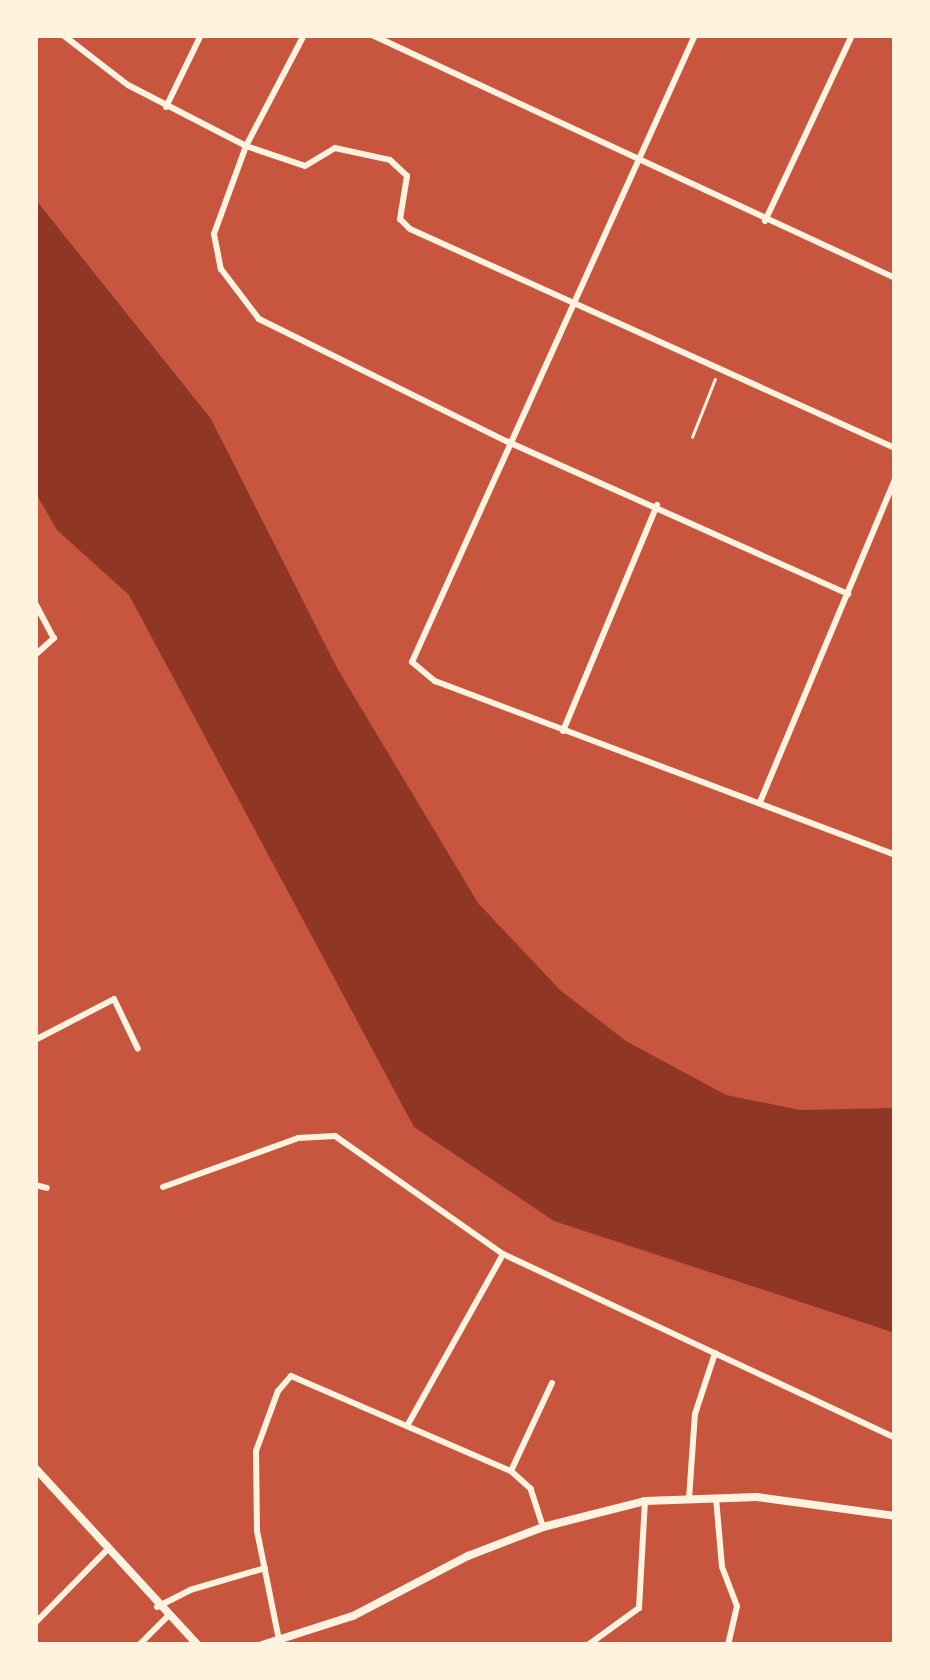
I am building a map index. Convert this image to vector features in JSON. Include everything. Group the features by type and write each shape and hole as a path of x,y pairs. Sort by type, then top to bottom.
{"street":[{"path":"63,35 166,107 246,146 305,166 335,148 390,160 407,176 400,213 404,226 895,448"},
{"path":"166,107 201,35"},
{"path":"304,35 246,146 213,242 221,269 251,310 286,337 506,441 657,505 848,594"},
{"path":"372,35 765,221 895,278"},
{"path":"695,35 413,650 414,668 435,681 563,731 895,854"},
{"path":"765,221 852,35"},
{"path":"760,802 895,478"},
{"path":"563,731 657,505"},
{"path":"35,603 54,638 35,655"},
{"path":"35,1040 114,999 138,1049"},
{"path":"163,1187 325,1133 380,1163 458,1227 503,1254 895,1438"},
{"path":"35,1185 47,1188"},
{"path":"407,1426 503,1254"},
{"path":"689,1499 695,1414 715,1352"},
{"path":"280,1642 255,1510 256,1452 284,1382 306,1378 511,1472 530,1489 543,1527"},
{"path":"511,1472 552,1383"},
{"path":"35,1468 167,1618 198,1645"},
{"path":"716,1498 722,1567 738,1606 728,1645"},
{"path":"262,1645 353,1616 468,1556 543,1527 645,1502 716,1498 802,1500 895,1516"},
{"path":"588,1645 638,1608 645,1502"},
{"path":"35,1622 108,1549"},
{"path":"157,1607 190,1590 265,1568"},
{"path":"140,1645 167,1618"}],"path":[{"path":"692,438 719,368"}],"shaded area":[{"path":"35,199 211,419 337,668 478,903 560,990 626,1041 726,1095 800,1110 895,1108 895,1333 554,1221 414,1127 129,595 57,530 35,492"}]}
